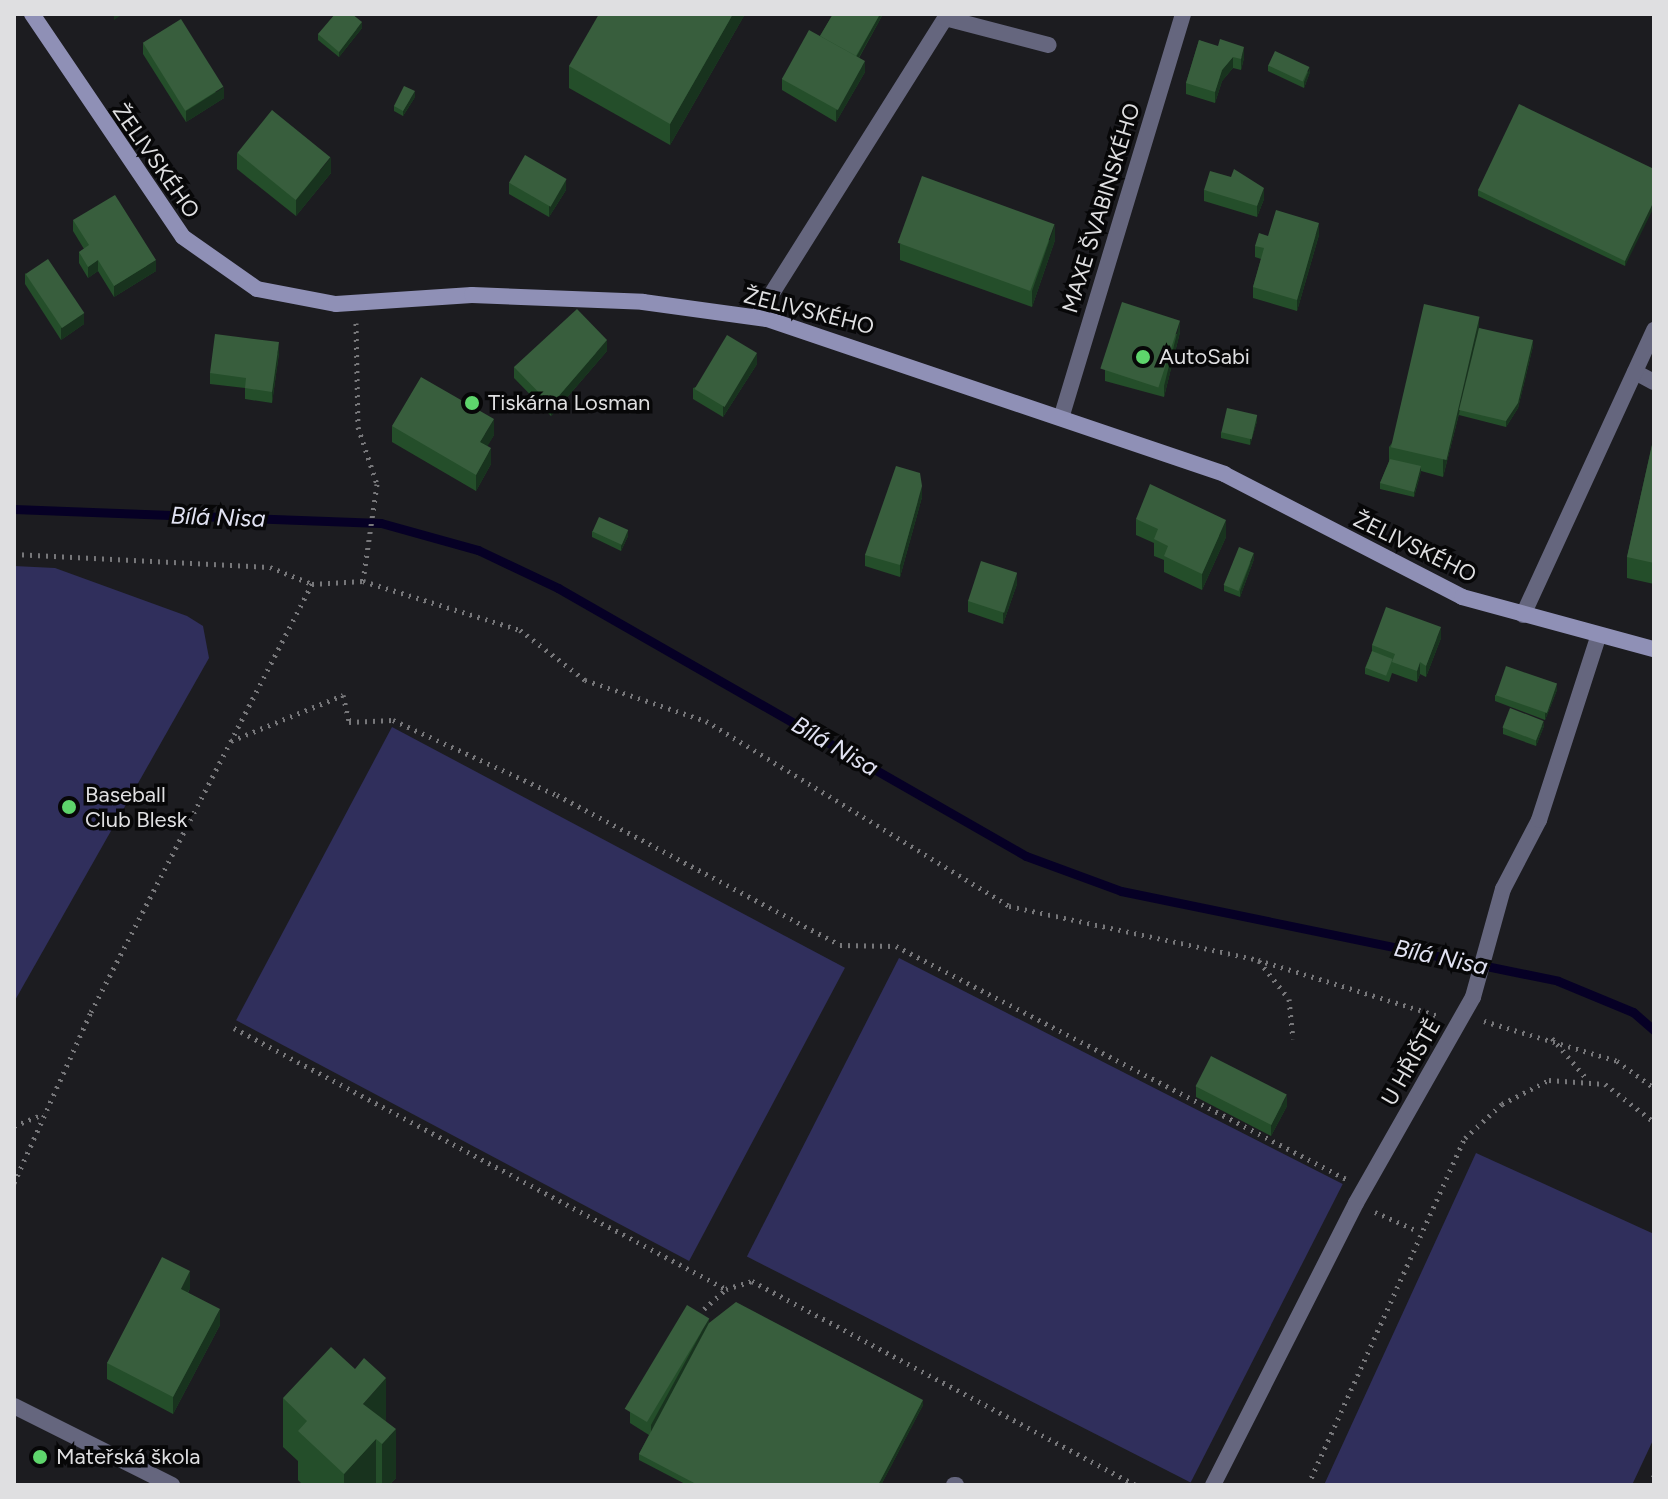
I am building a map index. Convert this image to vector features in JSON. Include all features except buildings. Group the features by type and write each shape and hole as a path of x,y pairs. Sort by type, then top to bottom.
{"street":[{"name":"ŽELIVSKÉHO","path":"32,14 183,237 257,289 300,300 357,302 472,295 643,302 757,317 1062,415 1224,474 1462,597 1597,640 1654,649"},
{"name":"MAXE ŠVABINSKÉHO","path":"1062,415 1183,14"},
{"path":"757,317 945,18 1049,45"},
{"path":"1523,615 1654,330"},
{"path":"1635,372 1654,382"},
{"name":"U HŘIŠTĚ","path":"1213,1485 1360,1196 1473,997 1487,941 1539,820 1597,640"},
{"path":"14,1406 172,1485"}],"path":[{"path":"357,302 353,388 376,494 370,553 363,581"},
{"path":"14,554 270,567 312,584 363,581 520,630 585,680 706,721 1009,906 1258,960 1440,1016 1463,1016 1548,1035 1617,1061 1654,1088"},
{"path":"14,1183 45,1114 312,584"},
{"path":"231,741 343,695 349,722 393,720 557,795 840,945 896,946 1360,1196 1418,1231"},
{"path":"1258,960 1289,999 1293,1039"},
{"path":"234,1028 726,1289"},
{"path":"1548,1035 1588,1079 1639,1105 1654,1122"},
{"path":"1308,1485 1418,1231 1465,1138 1502,1104 1549,1080 1588,1079"},
{"path":"14,1126 45,1114"},
{"path":"704,1309 726,1289 752,1281 1135,1485"},
{"path":"1650,1485 1654,1476"}],"shaded area":[{"name":"Baseball Club Blesk","path":"14,566 55,568 187,616 203,626 209,658 14,1002"},
{"path":"392,727 845,968 689,1261 236,1020"},
{"path":"899,958 1343,1184 1191,1483 747,1256"},
{"path":"1476,1153 1654,1234 1654,1438 1632,1485 1324,1485"}],"waterway":[{"name":"Bílá Nisa","path":"14,509 381,523 478,550 558,588 1026,856 1121,891 1558,981 1633,1012 1654,1030"}],"place":[{"name":"AutoSabi","path":"1143,357"},
{"name":"Tiskárna Losman","path":"472,403"},
{"name":"Baseball Club Blesk","path":"69,807"},
{"name":"Mateřská škola","path":"40,1457"}]}
